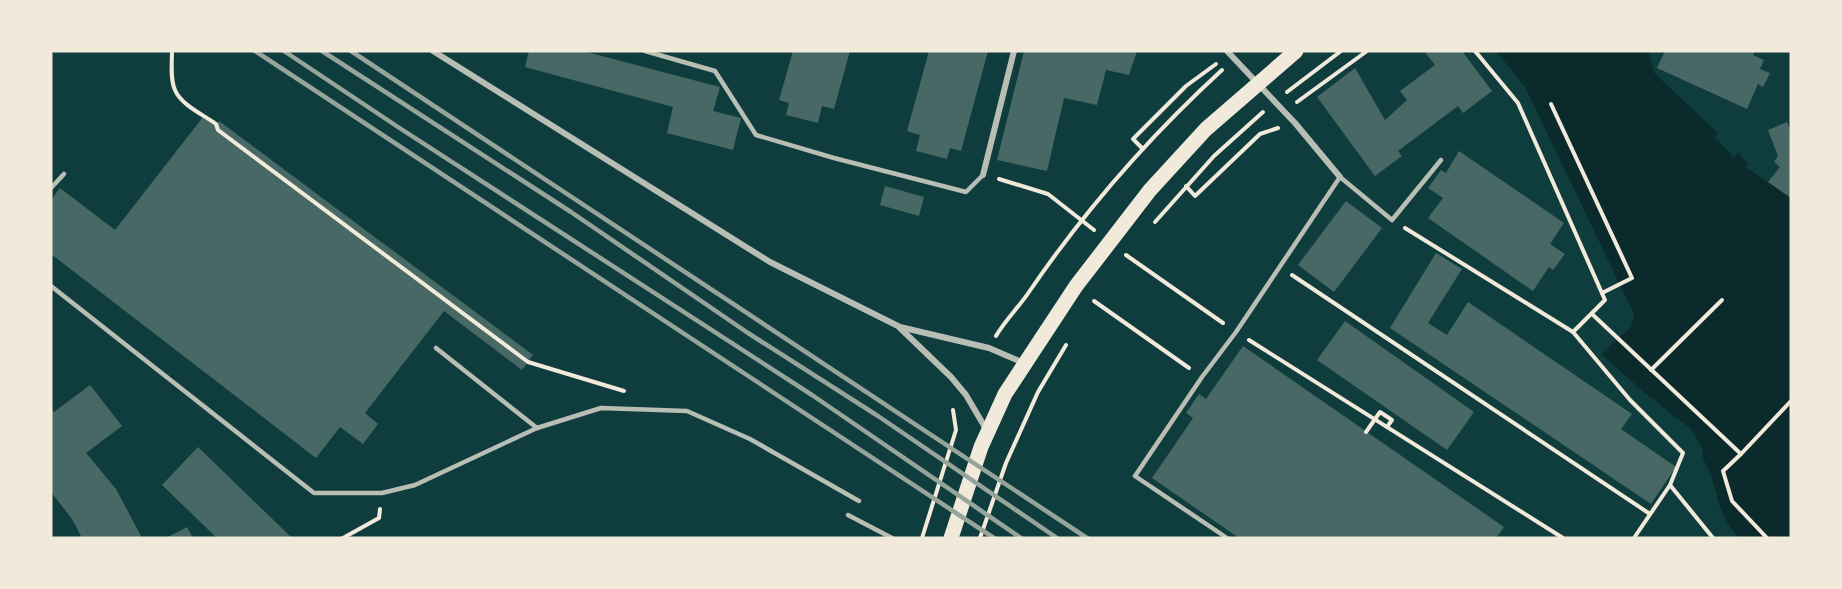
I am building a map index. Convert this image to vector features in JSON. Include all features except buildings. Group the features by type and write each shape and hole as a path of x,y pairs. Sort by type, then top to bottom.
{"main road":[{"path":"951,538 981,447 1005,394 1076,286 1150,190 1206,129 1296,51"}],"street":[{"path":"433,51 770,262 900,327 989,348 1024,364"},
{"path":"983,175 1014,51"},
{"path":"1229,52 1295,123 1340,177"},
{"path":"900,327 951,377 966,395 988,432"}],"lane":[{"path":"645,51 715,70 756,135 966,192 983,175"},
{"path":"1227,538 1135,476 1202,377 1236,332 1340,177 1392,220 1441,160"},
{"path":"51,188 64,174"},
{"path":"51,286 314,493 382,493 415,485 537,428 601,408 687,411 750,439 860,501"},
{"path":"436,348 537,428"},
{"path":"848,515 892,538"}],"path":[{"path":"172,51 173,84 179,98 216,124 218,130 528,362 630,393"},
{"path":"1281,97 1341,51"},
{"path":"1284,111 1367,51"},
{"path":"1475,51 1518,103 1605,300 1573,332"},
{"path":"1142,148 1133,139 1186,86 1229,52"},
{"path":"1006,319 1027,294 1072,231 1142,148 1226,67"},
{"path":"1551,104 1632,278 1601,293"},
{"path":"1155,223 1214,156 1265,110"},
{"path":"1186,186 1194,196 1260,134 1295,123"},
{"path":"983,175 1048,194 1101,236"},
{"path":"1392,220 1573,332 1627,397 1683,453 1670,485 1634,538"},
{"path":"1127,257 1134,248"},
{"path":"1119,249 1236,332 1559,537"},
{"path":"1279,267 1650,514"},
{"path":"1100,293 1094,301 1178,360"},
{"path":"1651,370 1722,300"},
{"path":"1592,314 1740,454"},
{"path":"980,538 1006,464 1038,392 1068,340"},
{"path":"1767,538 1732,501 1723,471 1791,401"},
{"path":"922,538 957,430 953,409 949,402"},
{"path":"1366,432 1380,412 1392,420 1387,427"},
{"path":"1670,485 1713,538"},
{"path":"343,538 379,518 382,493"}],"water":[{"path":"1496,51 1648,51 1655,74 1718,133 1715,138 1734,157 1738,153 1748,164 1746,167 1791,198 1791,538 1740,538 1723,515 1703,450 1691,429 1601,354 1631,327 1634,314 1525,87"}],"railway":[{"path":"255,51 994,538"},
{"path":"284,51 812,395 1021,538"},
{"path":"322,51 571,212 748,333 878,416 1057,538"},
{"path":"351,51 1087,538"}]}
